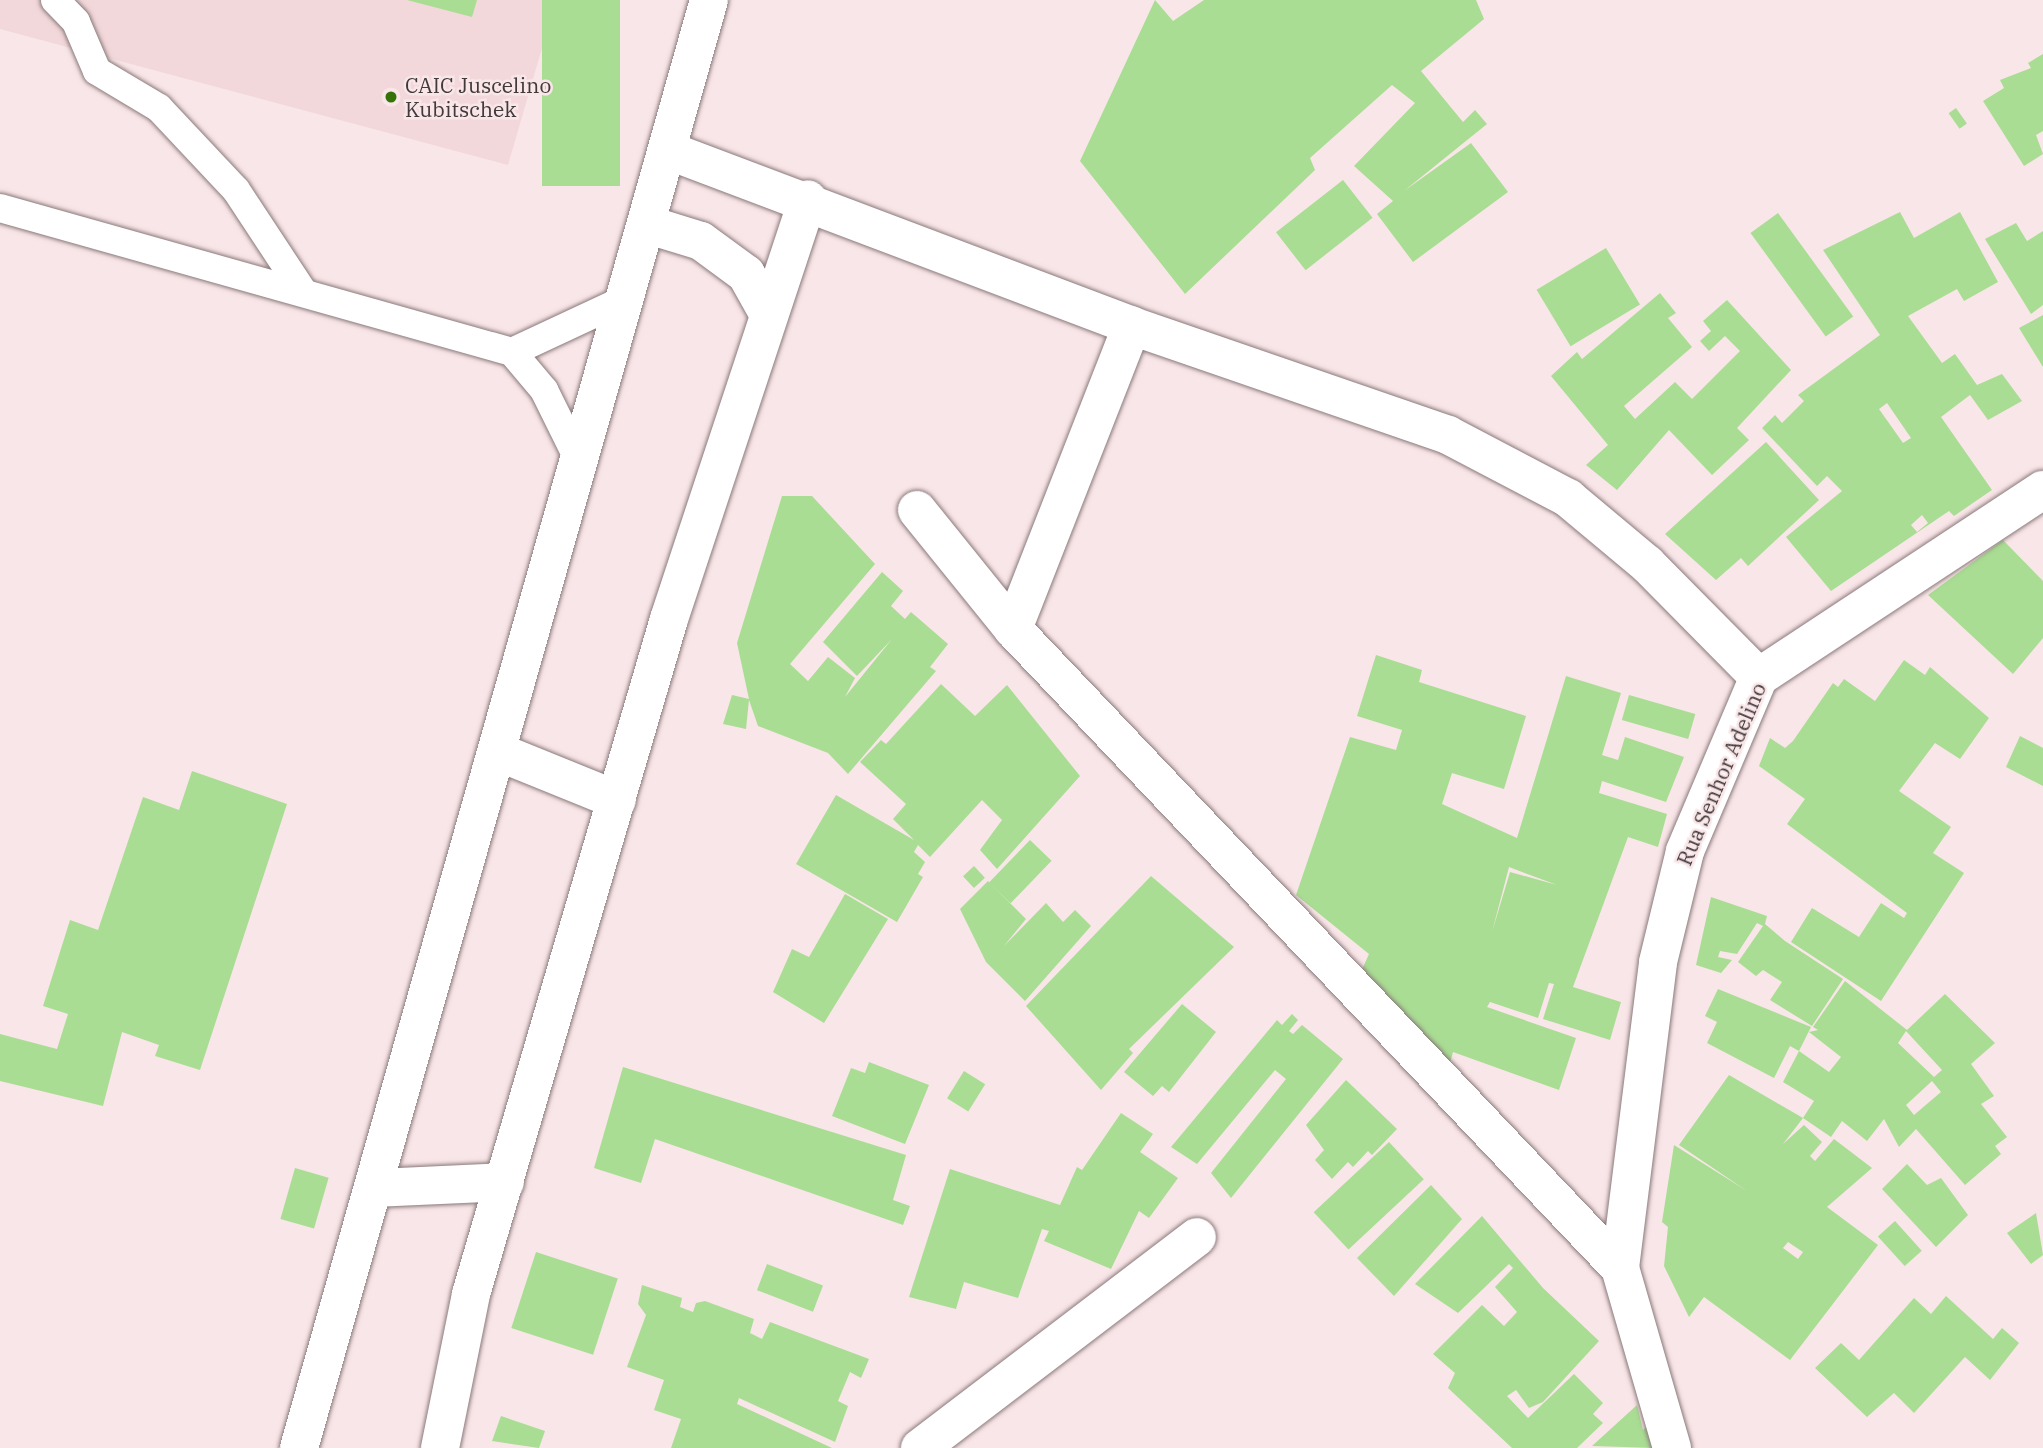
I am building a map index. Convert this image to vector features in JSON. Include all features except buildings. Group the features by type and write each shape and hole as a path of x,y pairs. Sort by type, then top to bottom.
{"street":[{"path":"299,1448 630,297 709,0"},
{"path":"667,150 808,199 1132,326 1448,435 1568,498 1647,564 1759,677"},
{"path":"440,1448 471,1294 617,800 808,199"},
{"path":"649,225 701,241 732,263 746,274 769,315"},
{"path":"1013,629 1132,326"},
{"name":"Rua Senhor Adelino","path":"1672,1448 1620,1268 1658,962 1685,851 1759,677 2043,490"},
{"path":"917,510 1013,629 1620,1268"},
{"path":"501,752 617,800"},
{"path":"375,1188 505,1182"},
{"path":"920,1448 1197,1237"}],"lane":[{"path":"55,0 76,22 97,71 159,108 236,190 304,293"},
{"path":"0,208 512,352 544,390 581,468"},
{"path":"512,352 630,297"}],"shaded area":[{"name":"CAIC Juscelino Kubitschek","path":"0,0 556,0 508,165 0,29"}],"place":[{"name":"CAIC Juscelino Kubitschek","path":"391,97"}]}
